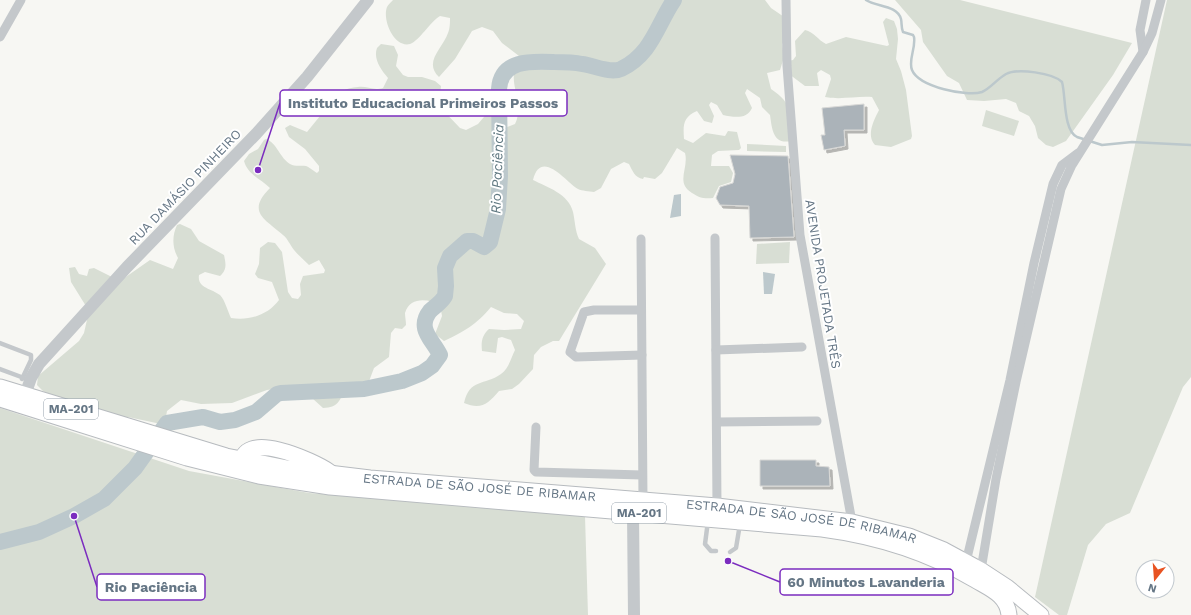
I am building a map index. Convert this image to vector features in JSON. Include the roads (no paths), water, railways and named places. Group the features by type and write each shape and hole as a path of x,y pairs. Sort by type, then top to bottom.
{"main road":[{"name":"ESTRADA DE SÃO JOSÉ DE RIBAMAR","path":"0,387 141,437"},
{"name":"ESTRADA DE SÃO JOSÉ DE RIBAMAR","path":"0,399 243,466 285,481 330,487 633,512 838,531 860,535 906,548 948,565 998,594 1008,607 1009,615"},
{"name":"ESTRADA DE SÃO JOSÉ DE RIBAMAR","path":"243,466 250,449 263,447 310,460 332,474 717,506 852,522 910,536 966,562 1007,587 1041,615"},
{"path":"1015,615 1022,615"}],"street":[{"path":"0,37 21,0"},
{"name":"RUA DAMÁSIO PINHEIRO","path":"25,395 27,378 39,364 101,295 256,134 307,77 368,0"},
{"name":"AVENIDA PROJETADA TRÊS","path":"786,0 787,66 800,235 852,522"},
{"path":"1143,52 1140,30 1146,0"},
{"path":"981,570 992,478 996,458 1034,282 1061,190 1070,163 1082,150 1143,52 1152,33 1161,0"},
{"path":"715,238 717,506"},
{"path":"641,239 642,500"},
{"path":"641,310 589,310 584,312 570,352 576,357 642,355"},
{"path":"716,350 802,347"},
{"path":"717,422 817,421"},
{"path":"536,427 534,470 536,472 642,475"},
{"path":"966,562 992,478"},
{"path":"633,512 634,615"}],"lane":[{"path":"0,343 30,355 31,360 27,378 0,369"},
{"path":"709,519 706,544 711,551 716,551"},
{"path":"730,552 736,548 741,522"}],"waterway":[{"name":"Rio Paciência","path":"0,542 39,532 74,516 104,499 135,468 167,423 203,417 220,422 235,420 256,412 277,394 364,389 402,381 422,373 432,366 440,355 427,334 425,323 426,317 430,311 440,303 445,296 445,268 450,256 467,241 473,241 484,247 490,242 498,209 500,176 499,89 501,79 505,72 511,67 527,62 564,62 602,69 621,69 631,63 647,47 674,0"},
{"path":"866,0 891,9 899,14 903,32 913,35 914,37 911,62 912,70 916,76 933,86 955,92 975,93 982,92 1003,76 1011,72 1035,72 1051,76 1062,82 1067,120 1072,133 1077,137 1102,145 1132,142 1191,145"}],"place":[{"name":"Instituto Educacional Primeiros Passos","path":"258,170"},
{"name":"Rio Paciência","path":"74,516"},
{"name":"60 Minutos Lavanderia","path":"728,561"}]}
